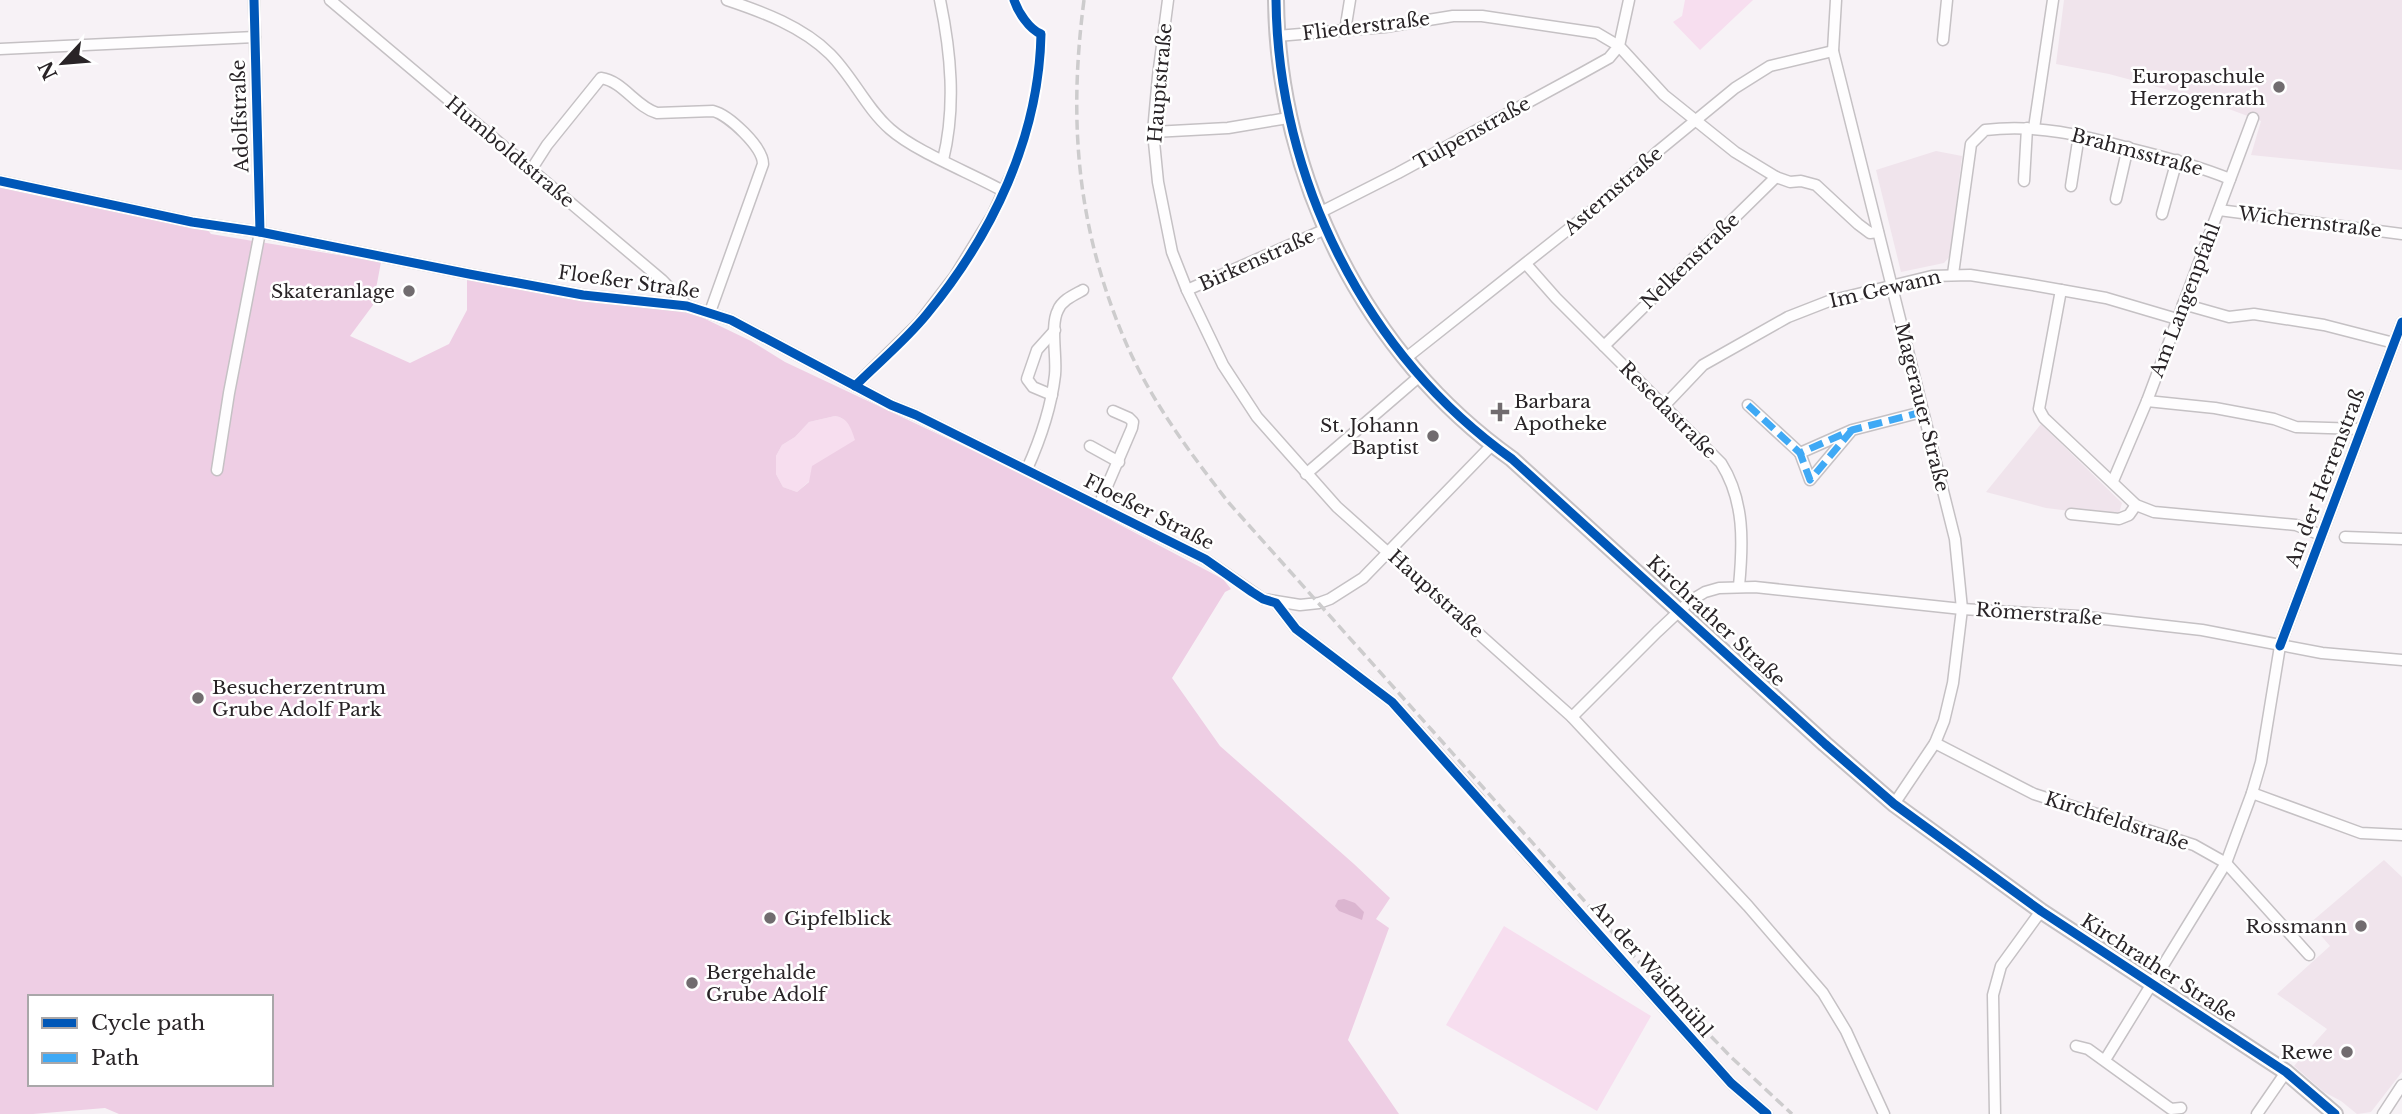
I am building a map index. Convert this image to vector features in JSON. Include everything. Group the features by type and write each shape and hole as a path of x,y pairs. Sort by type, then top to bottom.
{"main road":[{"name":"Kirchrather Straße","path":"1276,0 1277,36 1288,118 1319,213 1353,284 1380,325 1420,375 1492,444 1512,459 1894,804 2040,911 2286,1072 2335,1114"}],"street":[{"name":"Adolfstraße","path":"217,470 260,232 254,0"},
{"name":"Humboldtstraße","path":"330,0 662,280 687,306"},
{"path":"340,8 348,0"},
{"path":"727,0 757,10 803,33 830,54 874,113 892,131 1003,191"},
{"path":"940,0 947,33 951,83 949,139 943,160"},
{"name":"Hauptstraße","path":"1168,0 1157,76 1153,132 1158,182 1172,252 1223,365 1258,417 1338,508 1572,717 1748,906 1823,993 1846,1031 1884,1114"},
{"path":"1345,31 1350,0"},
{"path":"1629,0 1619,46 1664,95 1735,152 1776,177 1816,186 1870,233 1878,232"},
{"name":"Magerauer Straße","path":"1836,0 1833,51 1955,539 1962,609 1953,683 1944,721 1935,743 1894,804"},
{"path":"1943,40 1947,0"},
{"path":"2024,181 2053,0"},
{"name":"Fliederstraße","path":"1277,36 1385,27 1453,16 1482,16 1597,33 1619,46"},
{"path":"0,49 255,37"},
{"name":"Tulpenstraße","path":"1319,213 1609,58 1619,46"},
{"name":"Asternstraße","path":"1406,358 1599,205 1735,88 1770,66 1833,51"},
{"path":"531,170 547,145 601,78 613,82 648,110 657,113 721,113 758,148 764,164 710,312"},
{"path":"1153,132 1228,128 1288,118"},
{"name":"Am Langenpfahl","path":"2113,481 2147,401 2253,118"},
{"name":"Brahmsstraße","path":"1952,274 1971,144 1985,130 2031,128 2079,135 2177,160 2230,180"},
{"path":"2071,186 2079,135"},
{"path":"2116,199 2128,147"},
{"path":"2162,214 2177,160"},
{"path":"855,386 927,314 978,241 1011,175"},
{"name":"Nelkenstraße","path":"1604,346 1776,177"},
{"name":"Floeßer Straße","path":"0,181 192,222 260,232 357,253 571,292 687,306 710,312 731,320 855,386 1205,559 1252,592 1276,603 1319,603 1363,578 1390,553 1492,444"},
{"name":"Wichernstraße","path":"2219,210 2402,234"},
{"name":"Birkenstraße","path":"1187,290 1326,229"},
{"name":"Resedastraße","path":"1526,264 1556,298 1709,449 1732,480 1743,542 1739,586"},
{"name":"Im Gewann","path":"1664,406 1703,365 1788,317 1824,303 1932,276 1970,275 2061,290 2105,298 2177,319"},
{"path":"1027,469 1045,428 1052,395 1056,313 1060,306 1083,290"},
{"path":"2061,290 2039,409 2044,418 2136,505 2154,512 2296,525 2321,535"},
{"path":"2183,304 2230,317 2254,314 2325,325 2394,343"},
{"name":"An der Herrenstraß","path":"2105,1060 2225,863 2261,762 2280,646 2402,322"},
{"path":"1052,395 1033,387 1027,379 1037,350 1055,330"},
{"path":"1306,474 1420,375"},
{"path":"2147,401 2215,408 2274,419 2296,427 2361,429"},
{"path":"1748,405 1800,453 1810,480 1852,430"},
{"path":"1098,505 1119,461 1133,422 1113,411"},
{"path":"1800,453 1852,430 1922,412"},
{"path":"1090,446 1119,461"},
{"path":"2071,514 2119,519 2129,515 2136,505"},
{"path":"2345,537 2402,538"},
{"name":"Römerstraße","path":"1572,717 1679,609 1706,592 1739,586 1962,609 2078,616 2202,630 2322,653 2402,660"},
{"path":"1276,603 1296,629 1392,702 1480,800"},
{"name":"Kirchfeldstraße","path":"1935,743 2034,794 2194,845 2225,863 2309,955"},
{"path":"2252,793 2361,833 2402,835"},
{"name":"An der Waidmühl","path":"1516,842 1731,1083 1767,1114"},
{"path":"1995,1114 1993,995 2001,966 2040,911"},
{"path":"2076,1046 2088,1049 2105,1060 2171,1108 2181,1108"},
{"path":"2257,1114 2286,1072"},
{"path":"2383,1114 2402,1085"}],"shaded area":[{"path":"1685,0 1753,0 1700,50 1673,22 1682,16"},
{"name":"Europaschule Herzogenrath","path":"2064,0 2402,0 2402,170 2251,155 2261,121 2202,99 2109,74 2056,64"},
{"path":"1936,151 1962,156 1950,256 1944,263 1901,272 1876,170"},
{"path":"0,184 202,223 211,234 381,262 373,305 350,336 410,363 449,344 467,310 467,279 695,314 751,341 785,362 1029,477 1223,579 1231,589 1225,592 1172,678 1220,746 1390,898 1376,919 1389,928 1348,1040 1399,1114 119,1114 105,1108 0,1114","holes":["839,417 846,421 855,440 812,466 809,482 797,492 783,487 776,474 776,456 782,445 795,437 809,422"]},
{"path":"835,416 846,421 856,440 797,492 783,487 776,474 776,456 782,445 795,437 809,422"},
{"path":"2041,424 2122,503 2118,517 2046,508 1986,492"},
{"path":"2384,860 2402,877 2402,1072 2371,1112 2357,1114 2324,1092 2294,1066 2327,1029 2277,994 2330,946 2310,923"},
{"path":"1338,900 1355,903 1364,912 1362,920 1339,911 1335,906"},
{"path":"1504,926 1651,1016 1597,1111 1446,1025"}],"railway":[{"path":"1084,0 1079,45 1077,132 1087,217 1109,301 1126,343 1159,406 1229,503 1639,962 1731,1057 1792,1114"}],"marked path":[{"path":"1748,405 1800,453"},
{"path":"1852,430 1810,480 1800,453 1852,430 1922,412"}],"cycle path":[{"path":"254,0 260,232"},
{"path":"855,386 910,333 950,284 972,252 1008,183 1031,111 1041,34 1024,20 1014,0"},
{"path":"1276,0 1281,67 1293,132 1313,196 1340,257 1373,315 1413,368 1460,416 1512,459 1894,804 2041,911 2286,1072 2335,1114"},
{"path":"0,181 192,222 260,232 583,295 687,306 731,320 891,405 1205,559 1263,599 1276,603 1296,629 1392,702 1731,1083 1767,1114"},
{"path":"2280,646 2402,322"}],"place":[{"name":"Europaschule Herzogenrath","path":"2279,87"},
{"name":"Skateranlage","path":"409,291"},
{"name":"Barbara Apotheke","path":"1500,412"},
{"name":"St. Johann Baptist","path":"1433,436"},
{"name":"Besucherzentrum Grube Adolf Park","path":"198,698"},
{"name":"Gipfelblick","path":"770,918"},
{"name":"Rossmann","path":"2361,926"},
{"name":"Bergehalde Grube Adolf","path":"692,983"},
{"name":"Rewe","path":"2347,1052"}]}
